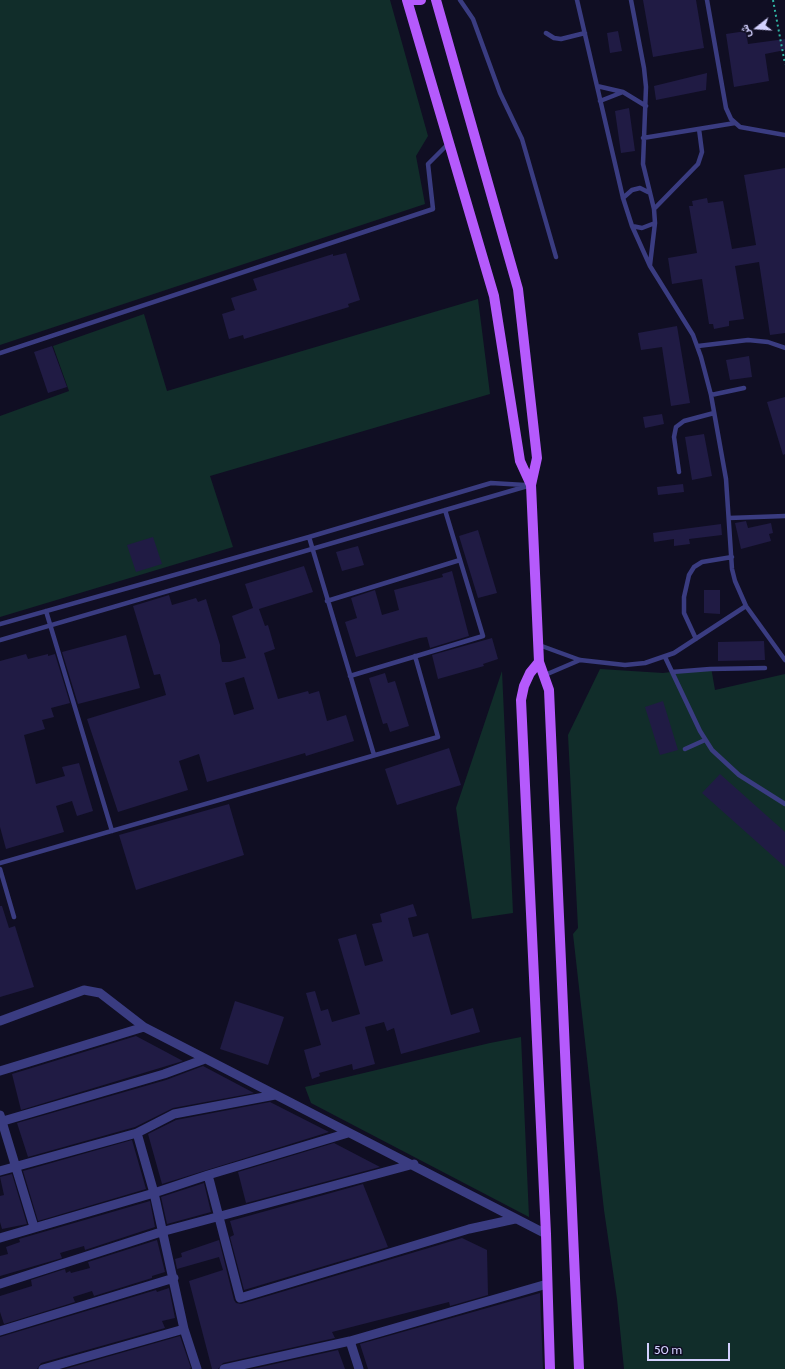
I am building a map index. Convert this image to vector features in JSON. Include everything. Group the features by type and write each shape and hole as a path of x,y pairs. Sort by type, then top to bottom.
{"main road":[{"path":"407,0 494,296 520,461 531,485"},
{"path":"414,0 421,0"},
{"path":"436,0 518,289 537,458 531,485 538,645 539,662 545,675 549,690 579,1369"},
{"path":"539,662 530,673 524,686 521,700 546,1234 550,1369"}],"street":[{"path":"0,1021 84,990 100,993 144,1027 348,1133 414,1164 515,1219 546,1234"},
{"path":"0,1071 144,1027"},
{"path":"34,1227 17,1166 1,1119 164,1074 205,1059"},
{"path":"0,1171 137,1133 174,1114 275,1095"},
{"path":"137,1133 154,1193 161,1232 174,1278 184,1329 197,1369"},
{"path":"0,1238 154,1193 208,1175 348,1133"},
{"path":"0,1284 161,1232 414,1164"},
{"path":"208,1175 240,1298 469,1229 515,1219"},
{"path":"0,1331 174,1278"},
{"path":"224,1369 350,1340 547,1284"},
{"path":"43,1369 184,1329"},
{"path":"350,1340 359,1369"}],"lane":[{"path":"460,0 473,19 493,78 522,139 556,257"},
{"path":"577,0 623,198 632,226 650,266 687,324 698,346 711,395 726,479 735,581 746,606 785,660"},
{"path":"631,0 644,68 646,106 643,138 643,164 648,192 654,209 655,223 650,266"},
{"path":"706,0 726,108 735,123"},
{"path":"546,33 554,38 562,39 585,33"},
{"path":"597,86 623,92 646,106"},
{"path":"600,101 623,92"},
{"path":"643,138 735,123 746,128 785,135"},
{"path":"654,209 698,164 702,152 699,129"},
{"path":"0,354 433,209 428,164 449,144"},
{"path":"623,198 632,190 640,188 648,192"},
{"path":"632,226 646,227 655,223"},
{"path":"698,346 748,340 768,342 785,348"},
{"path":"711,395 744,388"},
{"path":"680,472 674,438 676,427 684,421 714,412"},
{"path":"0,624 308,537 491,483 531,485"},
{"path":"0,640 531,485"},
{"path":"350,676 483,636 445,510"},
{"path":"729,518 785,516"},
{"path":"308,537 374,755"},
{"path":"696,639 686,620 683,605 689,575 694,567 702,562 732,558"},
{"path":"327,601 460,560"},
{"path":"538,645 580,660 630,665 645,663 665,657 696,639 746,606"},
{"path":"46,611 112,831"},
{"path":"0,863 438,737 415,656"},
{"path":"665,657 705,740 720,759 739,775 785,804"},
{"path":"545,675 580,660"},
{"path":"672,672 710,669 765,668"},
{"path":"685,749 705,740"},
{"path":"0,869 14,917"}],"path":[{"path":"773,0 785,64"}],"green space":[{"path":"0,0 390,0 428,136 416,156 425,204 0,345"},
{"path":"478,299 490,394 210,476 233,547 0,617 0,416 69,391 53,346 144,314 167,391"},
{"path":"711,667 715,690 785,674 785,1369 624,1369 617,1299 604,1210 573,934 578,928 568,735 600,669 663,673"},
{"path":"502,671 513,913 472,919 456,808"},
{"path":"521,1037 529,1217 311,1103 305,1087 490,1043"}],"building":[{"path":"643,0 696,0 704,48 653,57"},
{"path":"618,31 622,51 610,53 607,33"},
{"path":"746,31 748,44 785,39 785,50 765,54 769,81 734,87 726,34"},
{"path":"707,73 706,90 656,100 654,86"},
{"path":"629,108 635,151 621,153 615,111"},
{"path":"785,168 785,333 770,335 759,262 735,266 744,319 729,321 729,326 714,329 713,324 709,324 702,279 672,284 668,258 697,253 689,206 693,206 692,201 707,198 708,203 723,201 732,249 756,245 744,175"},
{"path":"346,253 360,300 348,304 349,307 244,339 243,335 229,339 222,314 235,310 231,298 257,290 253,279 333,254 333,256"},
{"path":"677,326 690,403 671,406 662,347 641,350 638,333"},
{"path":"52,346 67,387 48,393 34,352"},
{"path":"749,356 752,377 730,380 726,360"},
{"path":"785,397 785,454 783,455 767,402"},
{"path":"662,414 664,424 645,428 643,417"},
{"path":"704,434 712,476 692,480 685,437"},
{"path":"683,484 684,492 658,495 657,487"},
{"path":"746,521 748,528 771,523 773,533 769,534 771,541 741,549 735,523"},
{"path":"721,524 722,535 689,539 690,544 674,546 674,539 654,542 653,533"},
{"path":"478,530 497,593 478,598 459,536"},
{"path":"153,537 162,564 136,572 127,545"},
{"path":"358,546 364,565 342,571 336,552"},
{"path":"304,566 313,592 259,609 265,626 268,625 275,649 264,653 278,699 308,691 309,694 319,691 327,721 346,715 354,741 306,756 305,753 207,782 199,754 179,761 188,790 118,812 87,719 166,695 160,674 154,675 133,606 169,595 172,605 196,598 198,602 206,599 220,645 222,662 230,662 246,658 232,616 253,608 245,584","holes":["244,677 254,709 234,715 225,683"]},
{"path":"452,571 469,636 430,648 427,637 420,638 356,657 345,622 357,618 351,598 375,590 382,615 399,610 394,590 443,577 442,574"},
{"path":"704,590 720,590 720,614 704,613"},
{"path":"126,635 140,688 78,704 62,652"},
{"path":"492,638 498,659 483,664 484,666 438,679 432,655"},
{"path":"764,641 765,660 718,661 718,642"},
{"path":"26,654 28,659 48,654 48,656 55,654 70,703 51,708 54,717 42,720 45,729 24,735 36,784 65,776 62,767 79,763 93,811 77,816 72,801 56,806 64,832 6,849 0,827 0,661"},
{"path":"385,673 388,683 395,681 409,726 390,732 387,723 383,724 369,678"},
{"path":"663,701 678,750 660,755 645,707"},
{"path":"449,748 461,785 397,805 385,769"},
{"path":"720,774 785,832 785,867 702,793"},
{"path":"229,804 244,855 136,890 119,835"},
{"path":"413,904 417,916 408,918 413,937 428,933 451,1015 473,1008 480,1032 401,1054 394,1028 387,1031 384,1022 365,1027 375,1064 353,1070 352,1064 319,1073 320,1076 312,1079 304,1050 321,1045 306,993 315,991 321,1011 328,1009 332,1022 360,1014 338,939 356,934 365,966 383,961 372,924 382,922 380,914"},
{"path":"0,906 2,906 9,928 15,926 34,987 0,997"},
{"path":"235,1001 284,1017 268,1065 220,1049"},
{"path":"136,1036 183,1061 21,1110 12,1074"},
{"path":"203,1066 254,1093 173,1108 135,1127 28,1157 17,1123 166,1080"},
{"path":"270,1102 329,1132 162,1184 148,1134 176,1120"},
{"path":"132,1140 146,1189 38,1221 23,1171"},
{"path":"334,1143 380,1167 246,1203 238,1172"},
{"path":"12,1174 27,1224 2,1229 0,1222 0,1196 4,1195 0,1177"},
{"path":"204,1183 211,1212 167,1224 161,1197"},
{"path":"363,1184 388,1247 244,1290 230,1237 234,1235 230,1221"},
{"path":"150,1201 155,1227 85,1250 84,1246 60,1253 62,1258 0,1276 0,1256 8,1254 6,1247 20,1242 19,1239"},
{"path":"462,1238 487,1250 488,1295 450,1306 449,1302 332,1332 335,1338 223,1363 218,1369 212,1369 189,1281 223,1270 219,1257 177,1269 175,1259 182,1257 181,1253 219,1240 234,1300 236,1303 241,1304"},
{"path":"157,1240 165,1272 152,1276 152,1278 94,1296 92,1291 73,1297 75,1302 4,1324 0,1312 0,1296 32,1286 31,1280 65,1269 66,1273 70,1271 71,1273 90,1268 88,1262"},
{"path":"169,1288 175,1318 162,1321 165,1328 41,1363 37,1369 0,1369 0,1337 156,1290 157,1292"},
{"path":"540,1293 543,1369 368,1369 360,1344"},
{"path":"180,1336 191,1368 189,1369 65,1369"},
{"path":"338,1350 345,1369 252,1369"}]}
